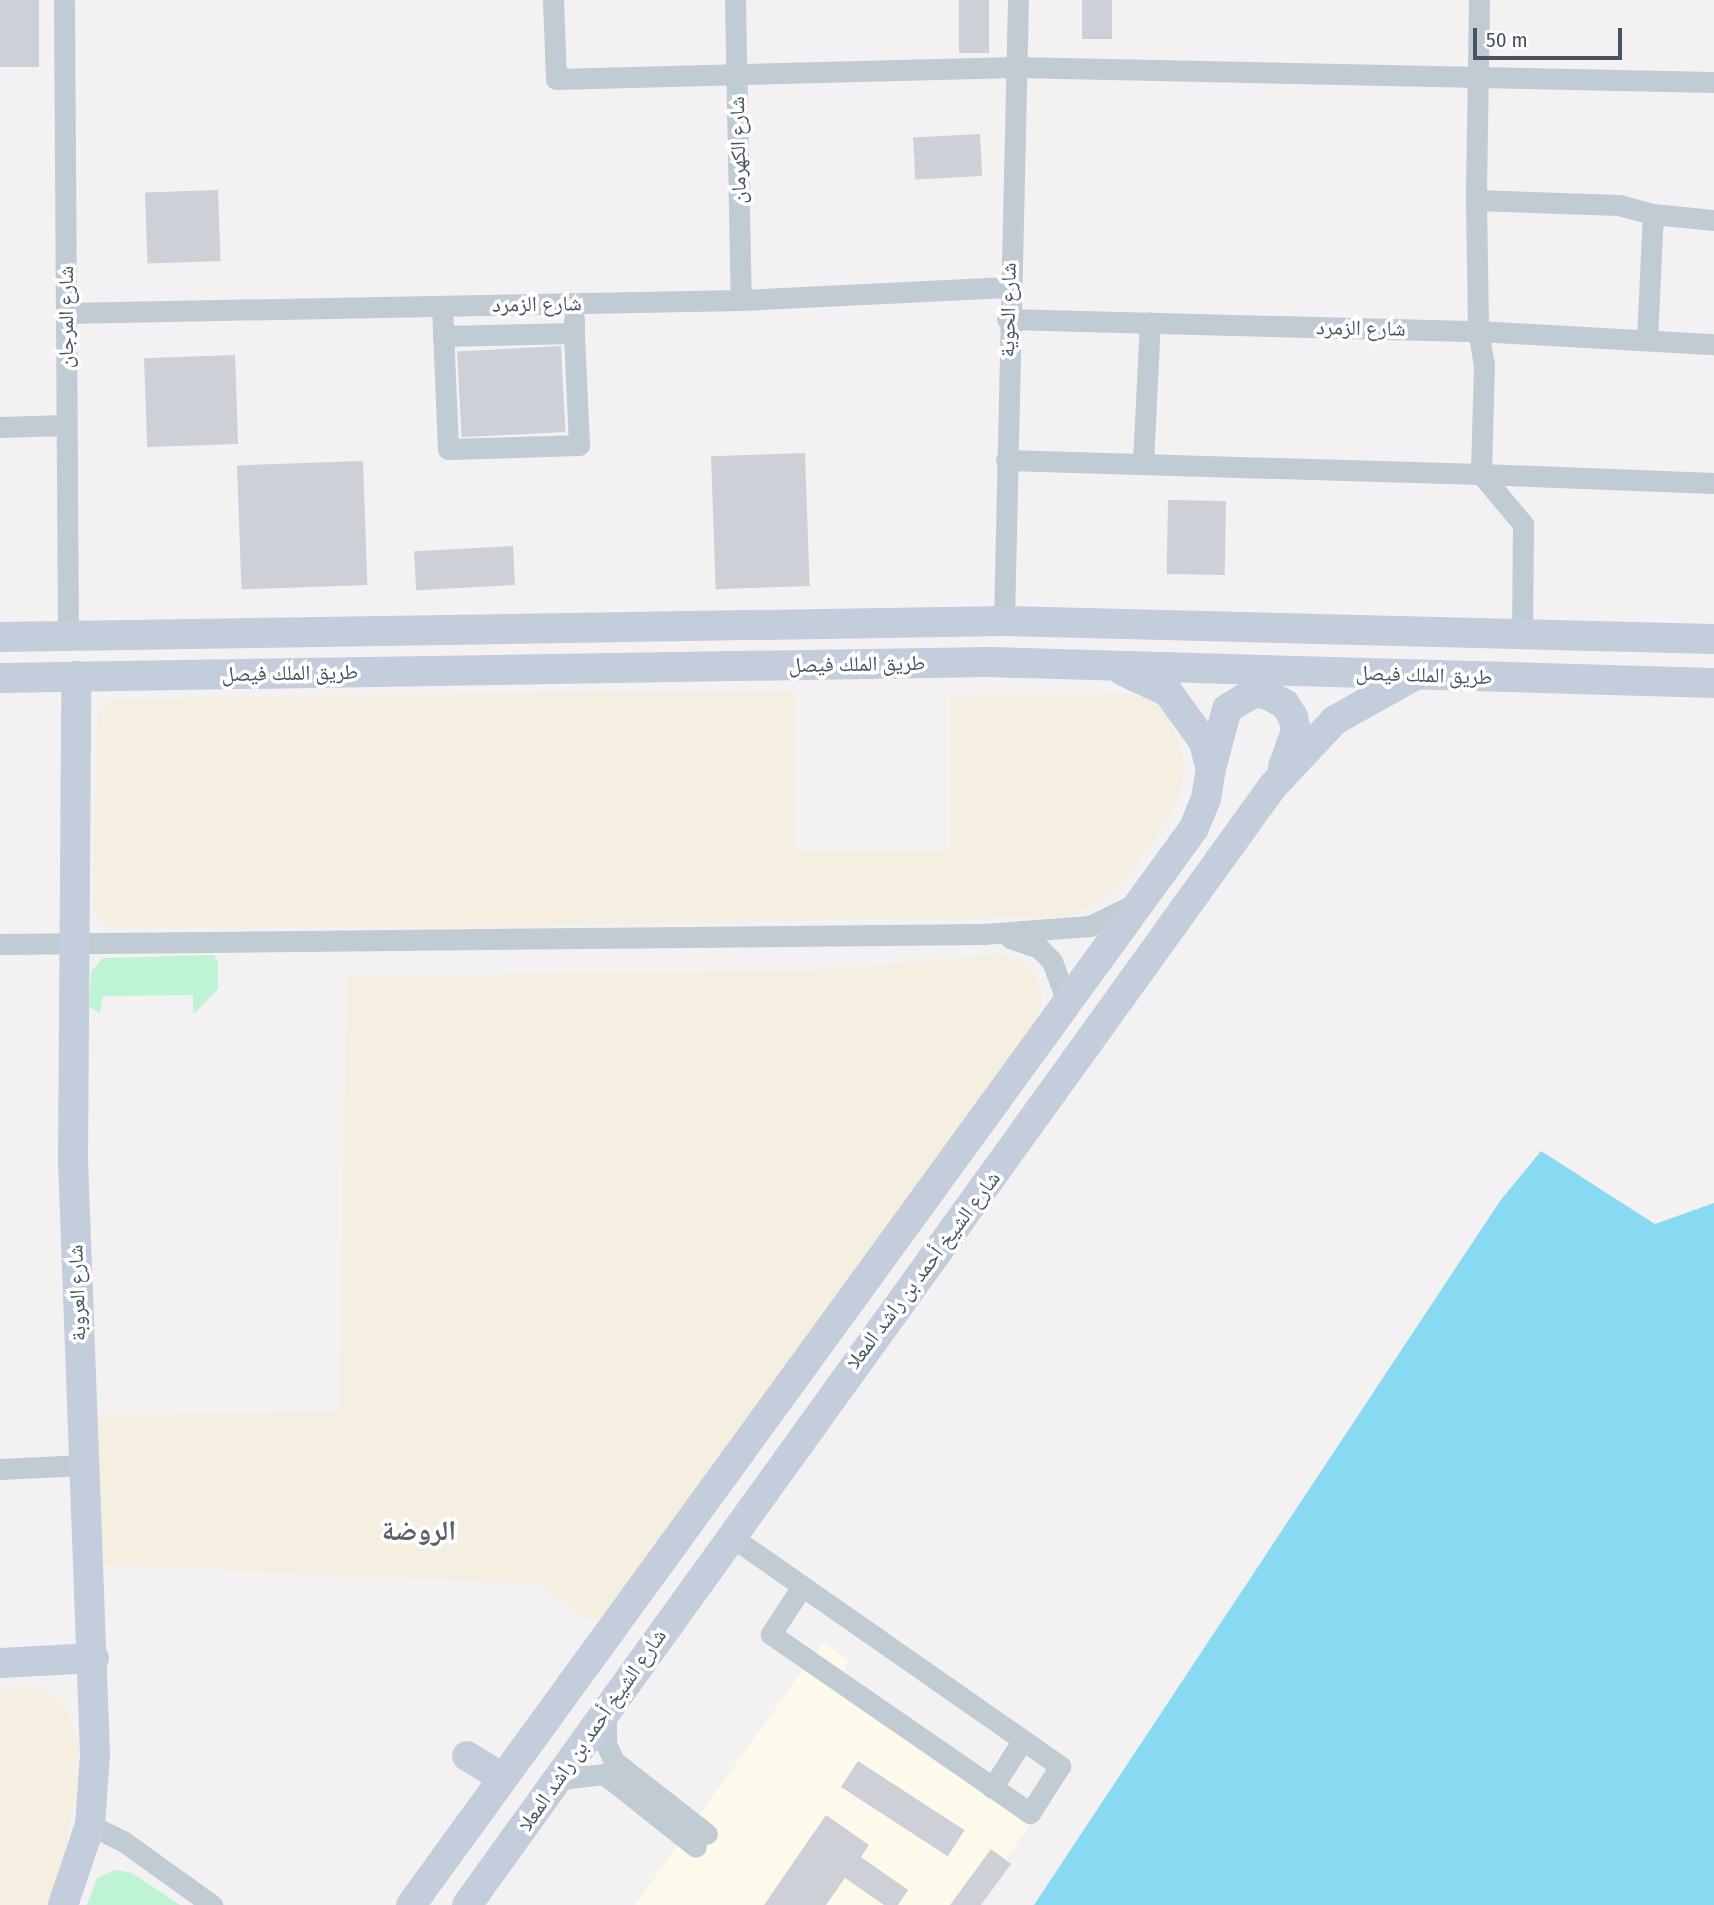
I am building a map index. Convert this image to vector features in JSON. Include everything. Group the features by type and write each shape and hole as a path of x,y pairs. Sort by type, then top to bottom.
{"main road":[{"name":"طريق الملك فيصل","path":"0,637 1004,621 1714,639"},
{"name":"طريق الملك فيصل","path":"0,678 988,663 1714,683"},
{"path":"1108,665 1168,692 1203,742 1211,769"},
{"name":"شارع الشيخ أحمد بن راشد المعلا","path":"1273,786 1335,720 1417,674"},
{"name":"شارع العروبة","path":"63,1905 90,1825 94,1658 72,1161 76,676"},
{"name":"شارع الشيخ أحمد بن راشد المعلا","path":"411,1905 1194,828 1206,799 1227,709 1251,694 1264,693 1285,704 1296,731 1292,753 1273,786 729,1535 606,1714 467,1905"},
{"path":"0,1663 94,1658"},
{"path":"467,1756 503,1778"}],"street":[{"name":"شارع المرجان","path":"64,0 68,634"},
{"path":"553,0 556,79 1016,67 1714,82"},
{"name":"شارع الكهرمان","path":"736,0 741,300"},
{"name":"شارع الحوية","path":"1004,621 1007,319 1018,0"},
{"path":"1479,0 1476,200 1478,331 1485,364 1481,474 1522,524 1522,634"},
{"path":"1476,200 1619,205 1653,214 1714,220"},
{"path":"1647,339 1653,214"},
{"name":"شارع الزمرد","path":"65,313 741,300 1008,287"},
{"path":"442,306 448,449 579,446 573,303"},
{"name":"شارع الزمرد","path":"1007,319 1478,331 1714,344"},
{"path":"1143,463 1150,322"},
{"path":"443,336 574,333"},
{"path":"0,427 66,425"},
{"path":"1006,460 1714,483"},
{"path":"0,944 983,934 1090,926 1144,899"},
{"path":"983,934 1022,940 1052,961 1063,995 1058,1017"},
{"path":"0,1469 84,1465"},
{"path":"729,1535 800,1588 1060,1766 1030,1813 771,1634 800,1588"},
{"path":"559,1779 604,1774 702,1840 614,1761 606,1744 606,1714"},
{"path":"992,1788 1022,1741"},
{"path":"90,1825 123,1841 212,1905"}],"shaded area":[{"path":"823,1642 849,1661 833,1685 1032,1822 973,1905 635,1905"}],"green space":[{"path":"214,955 218,961 218,989 196,1012 193,1013 193,995 103,996 100,1014 89,1006 91,972 103,958"},
{"path":"116,1870 132,1873 180,1905 87,1905 97,1878"}],"sand":[{"path":"592,691 795,692 794,851 951,851 951,698 1124,693 1149,699 1168,715 1185,763 1180,793 1165,823 1125,881 1106,899 1068,916 410,928 108,928 93,910 97,714 108,700"},
{"path":"1000,954 1021,961 1037,978 1042,999 1036,1025 609,1617 585,1619 539,1584 102,1565 90,1415 339,1411 347,975 813,971"},
{"path":"40,1688 61,1700 79,1741 76,1793 59,1885 52,1905 0,1905 0,1690"}],"water":[{"path":"1541,1151 1655,1224 1714,1203 1714,1905 1034,1905 1500,1201"}],"building":[{"path":"0,0 39,0 39,67 0,67"},
{"path":"959,0 989,0 989,53 959,53"},
{"path":"1082,0 1112,0 1112,39 1082,39"},
{"path":"980,134 982,176 915,179 913,138"},
{"path":"218,190 220,261 148,264 145,193"},
{"path":"561,346 566,432 462,437 457,351"},
{"path":"235,355 238,444 147,447 144,358"},
{"path":"805,453 810,586 716,589 711,456"},
{"path":"363,461 367,585 241,589 237,465"},
{"path":"1168,500 1226,501 1225,575 1167,574"},
{"path":"513,546 515,585 416,590 414,551"},
{"path":"858,1761 965,1830 948,1856 841,1787"},
{"path":"826,1815 869,1845 861,1857 908,1890 898,1905 884,1905 845,1878 826,1905 764,1905"},
{"path":"991,1849 1011,1864 981,1905 950,1905"}],"district":[{"name":"الروضة","path":"419,1531"}]}
